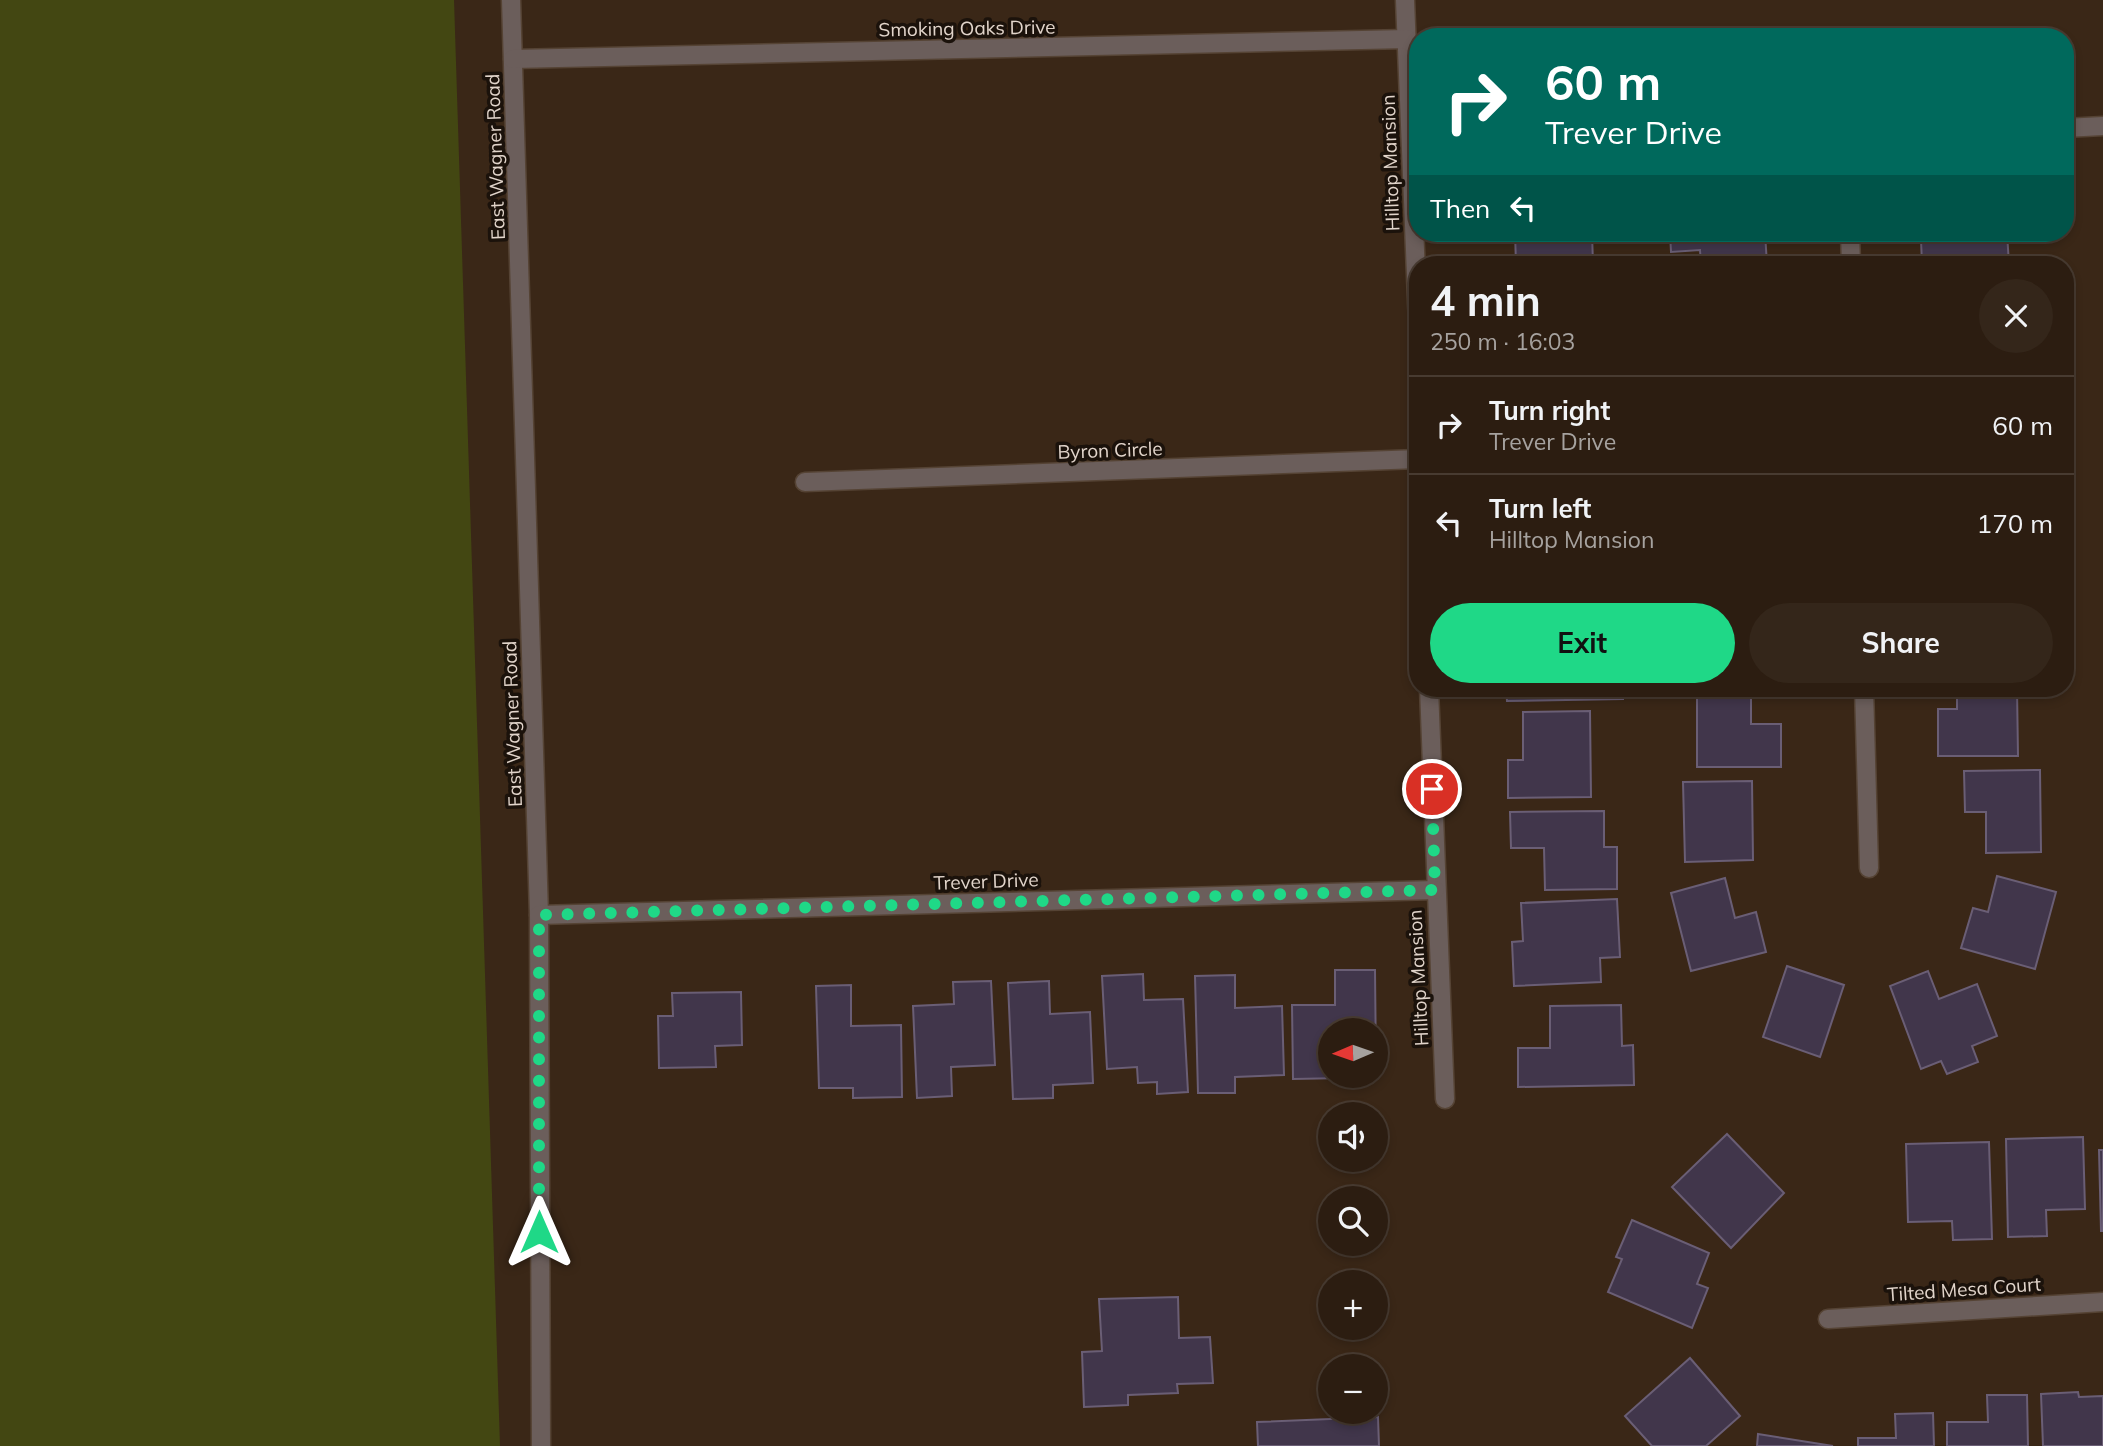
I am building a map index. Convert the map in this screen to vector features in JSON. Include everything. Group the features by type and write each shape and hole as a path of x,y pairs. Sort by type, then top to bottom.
{"street":[{"name":"East Wagner Road","path":"511,0 539,915 541,1446"},
{"name":"Hilltop Mansion","path":"1405,0 1409,28"},
{"name":"Smoking Oaks Drive","path":"513,60 1409,45"},
{"path":"2074,128 2103,126"},
{"name":"Byron Circle","path":"805,482 1409,459"},
{"name":"Hilltop Mansion","path":"1429,697 1445,1099"},
{"path":"1864,697 1869,868"},
{"name":"Trever Drive","path":"539,915 1435,890"},
{"name":"Tilted Mesa Court","path":"1828,1319 2103,1301"}],"green space":[{"path":"0,0 454,0 500,1446 0,1446"}],"building":[{"path":"1515,242 1592,242 1593,256 1516,256"},
{"path":"1670,242 1766,242 1766,256 1700,256 1700,250 1671,252"},
{"path":"1921,242 2008,242 2008,256 1922,256"},
{"path":"1507,697 1623,697 1623,699 1507,701"},
{"path":"1697,697 1751,697 1751,724 1781,724 1781,767 1697,767"},
{"path":"1957,697 2017,697 2018,756 1938,756 1938,709 1957,709"},
{"path":"1590,711 1591,797 1508,798 1508,760 1523,760 1523,712"},
{"path":"2040,770 2041,852 1986,853 1986,812 1965,812 1964,771"},
{"path":"1752,781 1753,860 1685,862 1683,782"},
{"path":"1604,811 1604,847 1617,847 1617,889 1545,890 1544,848 1511,848 1510,812"},
{"path":"1997,876 2056,892 2035,969 1961,948 1973,908 1988,912"},
{"path":"1725,878 1735,918 1756,912 1766,952 1691,971 1671,893"},
{"path":"1617,899 1620,957 1600,958 1601,982 1514,986 1512,942 1523,941 1521,903"},
{"path":"1787,966 1844,985 1820,1057 1763,1037"},
{"path":"1335,970 1375,970 1376,1018 1318,1018 1318,1079 1293,1079 1292,1005 1335,1005"},
{"path":"1928,971 1939,999 1977,984 1997,1036 1972,1046 1978,1062 1947,1074 1941,1061 1921,1069 1890,986"},
{"path":"1143,974 1144,1000 1183,999 1188,1092 1157,1094 1157,1082 1138,1083 1137,1067 1107,1069 1102,976"},
{"path":"1235,975 1235,1008 1282,1006 1284,1075 1235,1077 1235,1093 1198,1093 1195,976"},
{"path":"991,981 995,1065 951,1067 952,1096 917,1098 913,1006 954,1004 953,982"},
{"path":"1049,981 1050,1014 1090,1012 1093,1083 1053,1085 1053,1098 1013,1099 1008,983"},
{"path":"851,985 851,1026 901,1025 902,1097 853,1098 853,1088 819,1088 816,986"},
{"path":"741,992 742,1045 715,1046 716,1067 659,1068 658,1016 673,1016 672,993"},
{"path":"1621,1005 1622,1046 1633,1045 1634,1085 1518,1087 1518,1048 1550,1048 1550,1006"},
{"path":"1727,1134 1784,1193 1731,1248 1672,1187"},
{"path":"2083,1137 2085,1209 2046,1210 2047,1236 2008,1237 2006,1139"},
{"path":"1989,1142 1992,1239 1953,1240 1952,1221 1908,1222 1906,1144"},
{"path":"2099,1150 2103,1150 2103,1231 2101,1231"},
{"path":"1632,1220 1709,1253 1697,1284 1708,1288 1692,1328 1608,1292 1622,1259 1616,1257"},
{"path":"1178,1297 1179,1338 1210,1337 1213,1383 1177,1384 1178,1393 1128,1395 1128,1405 1084,1407 1082,1352 1102,1351 1099,1299"},
{"path":"1690,1358 1740,1416 1706,1446 1652,1446 1625,1416"},
{"path":"2078,1392 2079,1397 2103,1396 2103,1446 2043,1446 2041,1394"},
{"path":"1987,1395 2027,1395 2028,1446 1947,1446 1947,1422 1988,1422"},
{"path":"1933,1413 1934,1446 1858,1446 1858,1438 1896,1438 1895,1414"},
{"path":"1318,1419 1318,1424 1378,1424 1379,1446 1258,1446 1257,1422"},
{"path":"1758,1434 1833,1446 1757,1446"}],"route":[{"path":"539,1232 539,915 1435,890 1432,789"}]}
